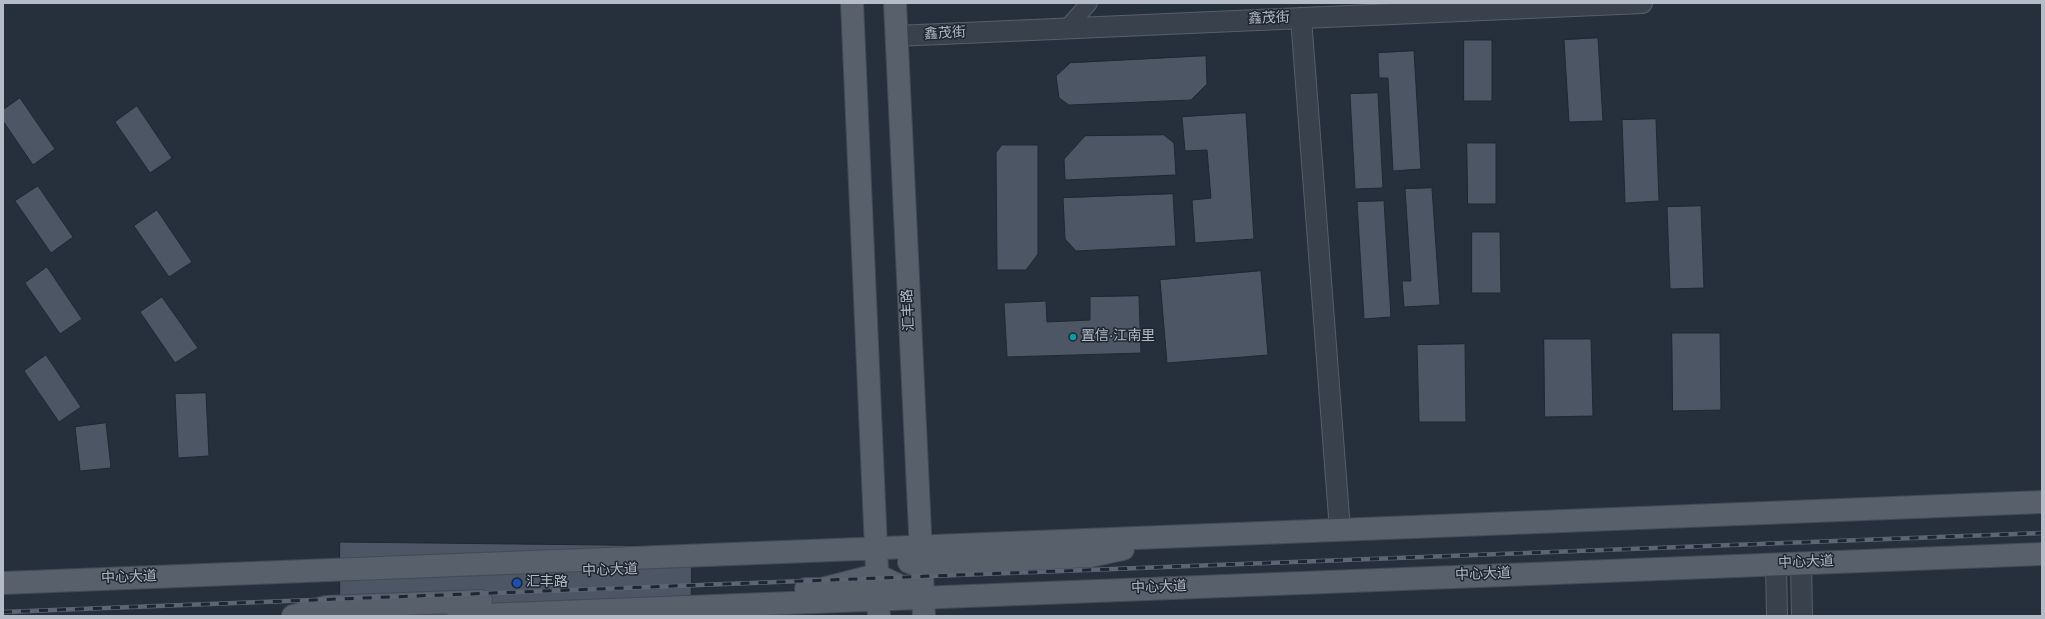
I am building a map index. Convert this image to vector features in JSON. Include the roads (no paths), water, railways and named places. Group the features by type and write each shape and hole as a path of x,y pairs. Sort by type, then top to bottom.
{"main road":[{"path":"852,3 878,608"},
{"name":"汇丰路","path":"895,3 924,607"},
{"name":"中心大道","path":"922,557 1185,536 2042,502"},
{"name":"中心大道","path":"3,583 256,573 329,583 818,562 842,550 875,548 922,557 983,561 1090,556 1185,536"},
{"name":"中心大道","path":"458,616 924,607 989,594 2042,554"},
{"path":"983,561 968,569 966,577 969,586 989,594"},
{"name":"中心大道","path":"293,616 326,607 822,589 877,575 924,607"},
{"name":"中心大道","path":"822,589 878,608"}],"street":[{"path":"1067,28 1089,3"},
{"name":"鑫茂街","path":"896,36 1642,3"},
{"path":"1301,18 1340,530"},
{"path":"1801,563 1802,616"},
{"path":"1776,564 1777,616"}],"railway":[{"path":"3,612 2042,533"}],"place":[{"name":"置信·江南里","path":"1073,337"},
{"name":"汇丰路","path":"517,583"}]}
